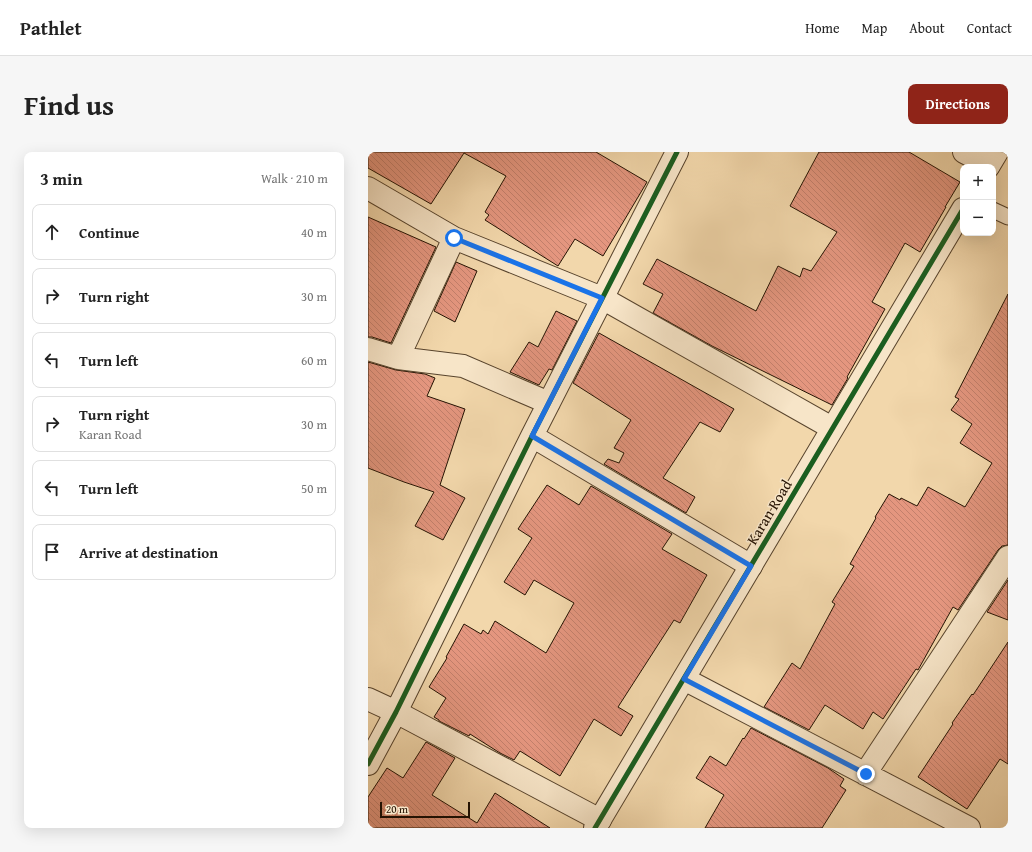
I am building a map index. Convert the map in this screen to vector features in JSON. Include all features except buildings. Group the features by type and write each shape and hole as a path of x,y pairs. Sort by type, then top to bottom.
{"street":[{"path":"368,764 396,712 532,436 677,152"},
{"path":"964,152 991,161"},
{"path":"368,188 454,238 602,298 832,428"},
{"name":"Karan Road","path":"597,824 960,214"},
{"path":"398,358 454,238"},
{"path":"368,349 398,358 463,366 549,403"},
{"path":"532,436 751,566"},
{"path":"866,774 1008,557"},
{"path":"684,679 969,828"},
{"path":"368,699 396,712 597,824"}],"lane":[{"path":"996,211 1008,217"}],"cycle path":[{"path":"368,764 396,712 532,436 677,152"},
{"path":"595,828 960,214"}],"route":[{"path":"454,238 602,298 532,436 751,566 684,679 866,774"}]}
